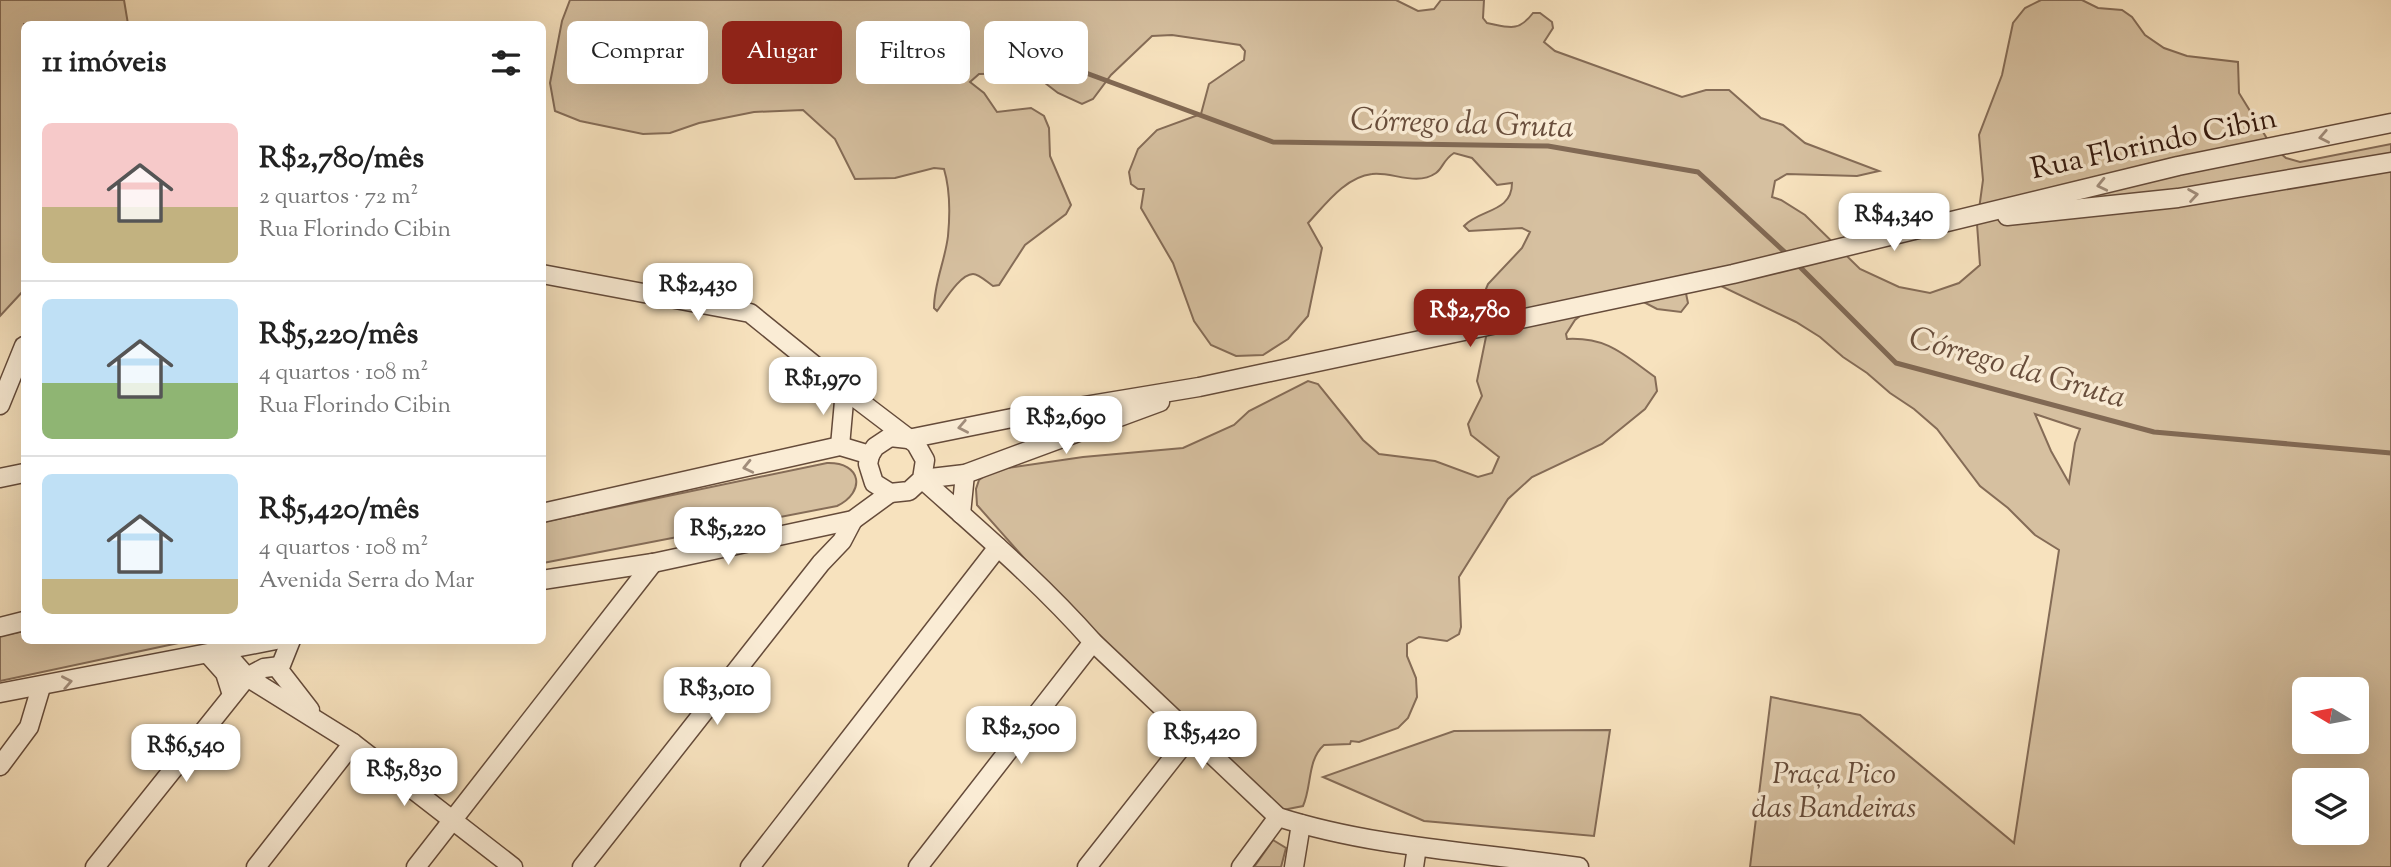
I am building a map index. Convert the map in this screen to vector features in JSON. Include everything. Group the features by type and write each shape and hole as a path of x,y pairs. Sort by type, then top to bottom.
{"street":[{"name":"Rua Florindo Cibin","path":"546,512 840,446 876,448 900,437 908,439 1012,418 1199,387 1733,274 2178,166 2391,124"},
{"name":"Rua Florindo Cibin","path":"1930,225 2178,198 2391,162"},
{"path":"546,275 750,313 908,439 922,452 925,470 922,478 909,491 890,493 853,520 653,563 546,579"},
{"path":"0,405 21,353"},
{"name":"Rua Florindo Cibin","path":"922,478 965,474 1199,387"},
{"path":"840,446 845,390"},
{"path":"845,390 876,448 870,474 874,482 890,493"},
{"path":"0,478 21,474"},
{"path":"961,514 965,474"},
{"path":"922,478 998,547 1069,615 1093,642 1278,817 1417,847 1579,867"},
{"path":"582,867 842,541 853,520"},
{"path":"816,529 821,564"},
{"path":"750,867 998,547"},
{"path":"416,867 653,563"},
{"path":"606,570 622,582 624,600"},
{"path":"0,627 21,622"},
{"path":"918,867 1093,642"},
{"path":"0,693 258,644"},
{"path":"289,644 279,670 316,719"},
{"path":"216,653 247,677 353,743 513,867"},
{"path":"216,653 232,695"},
{"path":"95,867 247,677 264,668 281,666"},
{"path":"0,766 29,727 41,687"},
{"path":"1087,867 1191,735"},
{"path":"256,867 353,743"},
{"path":"1241,867 1278,817"},
{"path":"1294,867 1301,824"},
{"path":"1414,867 1417,847"}],"green space":[{"path":"0,0 124,0 128,21 21,21 21,293 0,316"},
{"name":"Praça Pico das Bandeiras","path":"570,0 1396,0 1418,11 1434,9 1441,0 1484,0 1483,18 1487,23 1512,27 1522,24 1533,13 1540,13 1552,22 1553,28 1544,42 1555,51 1682,97 1706,90 1729,90 1761,118 1783,125 1805,143 1879,171 1857,176 1787,174 1775,181 1772,197 1805,215 1860,269 1899,287 1930,293 1959,283 1980,265 1977,224 1983,180 1979,135 2002,75 2013,23 2025,8 2041,0 2082,0 2098,8 2122,10 2132,17 2145,35 2164,48 2187,56 2238,62 2239,93 2271,145 2286,158 2300,162 2391,144 2391,867 1750,867 1771,697 1860,715 2014,843 2059,550 2035,535 2008,508 1980,486 1937,429 1914,409 1820,337 1796,322 1717,284 1684,284 1688,303 1681,312 1657,309 1636,298 1598,302 1575,320 1566,334 1567,339 1594,341 1615,349 1655,377 1657,391 1645,409 1602,444 1532,477 1508,499 1459,577 1459,634 1447,641 1419,637 1407,644 1407,656 1416,678 1417,697 1408,718 1398,728 1359,742 1324,745 1312,766 1303,806 1283,810 1147,686 1100,636 1063,602 977,505 976,489 979,480 993,470 1083,457 1183,448 1234,425 1249,411 1308,381 1318,384 1363,440 1379,454 1435,461 1478,477 1492,473 1499,457 1471,435 1468,424 1482,396 1477,381 1488,327 1481,301 1488,284 1522,248 1530,232 1522,228 1469,231 1464,226 1507,200 1512,183 1497,185 1472,158 1454,153 1436,173 1428,177 1412,179 1372,174 1353,180 1336,193 1308,223 1322,248 1308,316 1288,339 1263,355 1236,356 1211,345 1194,321 1173,263 1141,208 1144,189 1138,189 1131,184 1129,172 1138,149 1157,130 1201,114 1209,84 1244,60 1245,51 1240,45 1172,35 1152,36 1111,75 1093,99 1082,104 1058,93 1046,84 1088,84 1088,21 984,21 984,74 979,74 970,82 984,93 997,112 1031,108 1044,116 1049,128 1050,156 1071,205 1066,214 1025,245 999,285 993,286 975,274 968,275 958,283 937,311 934,308 934,299 949,228 944,169 934,168 895,178 855,179 835,139 803,110 754,112 699,123 670,133 643,134 580,121 555,111 550,83 562,21","holes":["2035,414 2080,429 2075,443 2069,483"]},
{"path":"827,463 847,467 856,479 853,493 837,506 546,562 546,521"},
{"path":"21,632 21,644 174,644 0,681 0,636"},
{"path":"1610,730 1594,836 1424,821 1323,777 1454,731"},
{"path":"1273,840 1286,848 1281,867 1254,867"}],"waterway":[{"name":"Córrego da Gruta","path":"1088,74 1273,142 1548,146 1698,172 1788,255"},
{"name":"Córrego da Gruta","path":"1795,262 1896,363 2154,432 2391,453"}]}
